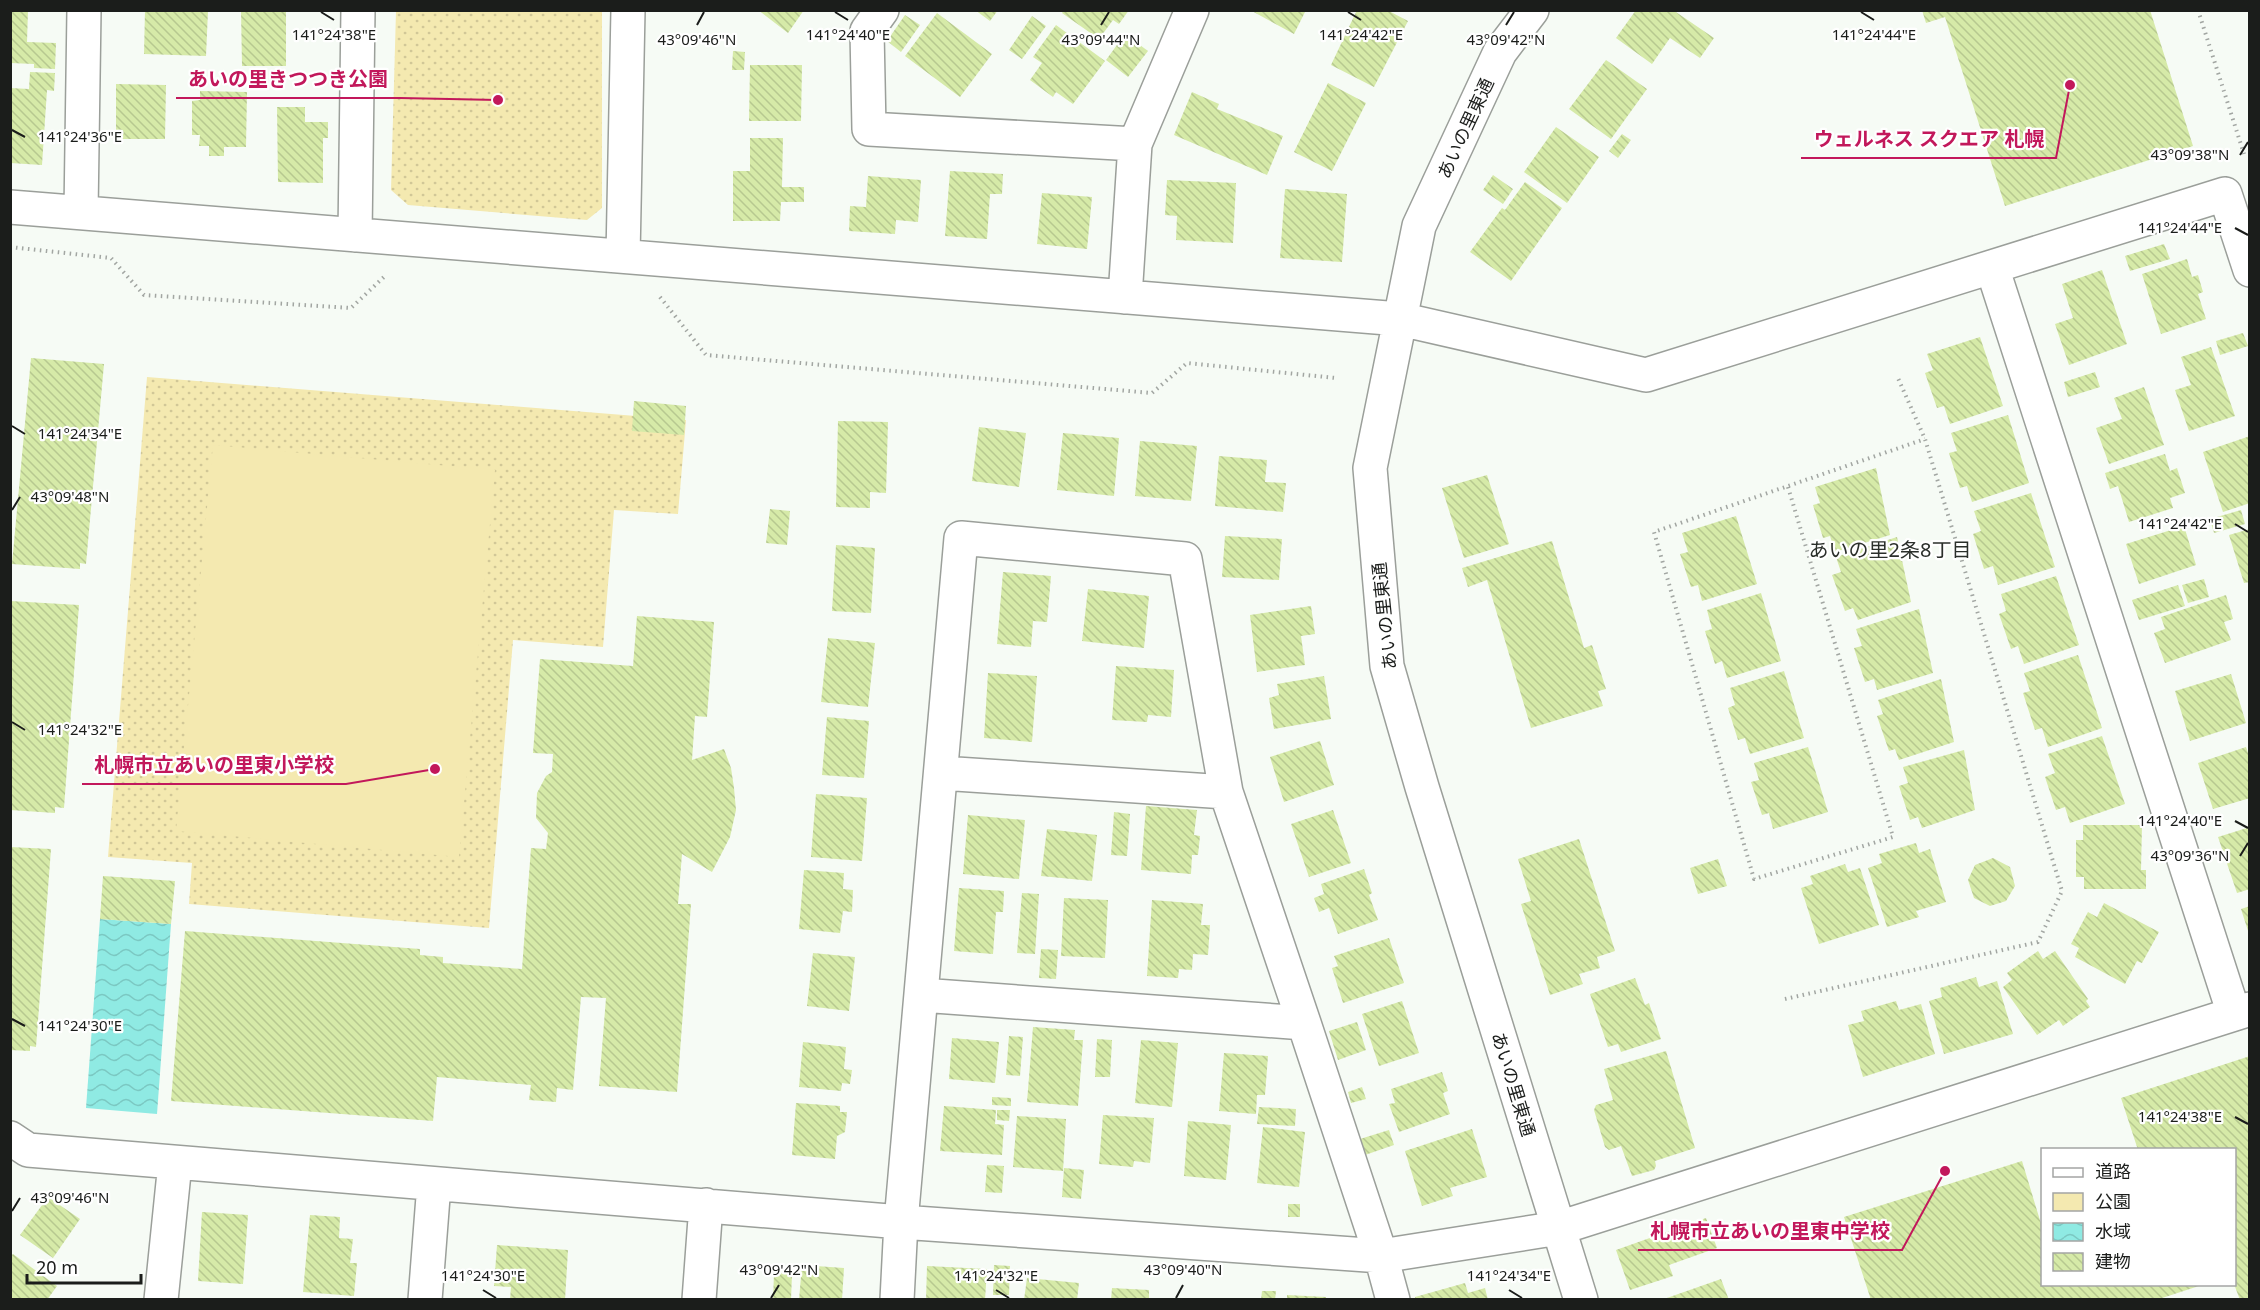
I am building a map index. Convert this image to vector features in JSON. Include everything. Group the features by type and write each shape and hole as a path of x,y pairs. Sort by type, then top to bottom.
{"street":[{"path":"81,212 84,10"},
{"path":"355,235 358,10"},
{"path":"623,256 627,10"},
{"path":"882,10 867,31 869,129 1135,144"},
{"path":"1125,297 1135,144 1192,10"},
{"name":"あいの里東通","path":"1532,10 1500,52 1419,226 1370,468 1387,666 1422,787 1581,1299"},
{"path":"10,207 1400,319 1646,375 2225,194 2250,270"},
{"path":"10,1138 28,1150 175,1163 901,1222 1381,1256 1559,1228 2242,1012 1992,267"},
{"path":"897,1299 901,1222 962,538 1185,559 1226,792 1381,1256 1393,1299"},
{"path":"941,773 1226,792"},
{"path":"921,995 1304,1023"},
{"path":"161,1299 175,1163"},
{"path":"425,1299 434,1184"},
{"path":"699,1299 706,1205"}],"path":[{"path":"2198,10 2244,154"},
{"path":"10,247 111,258 144,295 351,308 385,275 397,276"},
{"path":"660,297 706,355 1152,393 1187,363 1336,378"},
{"path":"1785,999 2038,942 2062,891 1925,439 1897,376"},
{"path":"1788,487 1893,837 1754,879 1654,532 1925,439"}],"green space":[{"path":"396,11 602,11 602,208 587,220 408,205 391,190"},
{"path":"147,377 686,420 678,514 614,510 603,647 513,640 489,928 189,904 192,863 108,857"},
{"path":"213,445 495,470 459,857 176,831"}],"water":[{"path":"100,919 171,924 157,1114 86,1108"}],"building":[{"path":"10,10 28,10 27,42 56,43 55,69 34,68 34,64 10,63"},
{"path":"145,10 208,11 206,56 144,54"},
{"path":"241,10 286,10 286,66 242,66"},
{"path":"758,10 804,10 788,33"},
{"path":"975,10 998,10 990,21"},
{"path":"1064,10 1129,10 1119,24 1113,20 1099,39 1062,13"},
{"path":"1250,10 1306,10 1294,34"},
{"path":"1357,10 1387,10 1408,21 1374,87 1331,65"},
{"path":"1636,10 1673,10 1714,38 1700,58 1670,38 1652,64 1616,38"},
{"path":"1922,10 2150,10 2193,146 2005,206 1945,17 1926,23"},
{"path":"937,13 992,54 960,97 905,56"},
{"path":"905,15 920,25 901,52 887,41"},
{"path":"1032,16 1046,26 1022,59 1009,50"},
{"path":"1056,25 1105,61 1073,104 1056,92 1053,97 1030,80 1042,63 1033,57"},
{"path":"1125,34 1148,51 1128,77 1106,60"},
{"path":"733,51 745,52 744,70 732,70"},
{"path":"1606,60 1647,89 1611,139 1569,109"},
{"path":"750,65 802,65 801,121 749,121"},
{"path":"30,72 55,73 54,91 47,90 42,165 10,163 10,88 29,89"},
{"path":"1328,83 1366,103 1332,171 1294,152"},
{"path":"116,84 166,85 165,139 116,139"},
{"path":"200,91 247,92 246,147 224,147 224,156 209,156 209,146 199,146 200,135 192,135 192,101 200,100"},
{"path":"1192,92 1219,104 1217,109 1283,136 1267,175 1174,135"},
{"path":"277,107 305,107 305,122 328,122 328,138 323,138 323,183 278,182"},
{"path":"1556,127 1599,157 1567,203 1524,172"},
{"path":"1622,134 1631,140 1618,158 1609,151"},
{"path":"750,138 783,138 782,187 804,187 804,202 781,202 780,221 733,221 733,171 750,171"},
{"path":"950,171 1003,174 1002,194 990,194 987,239 945,236"},
{"path":"1493,175 1513,189 1503,204 1483,190"},
{"path":"868,176 921,180 918,222 896,220 895,234 849,231 850,206 866,207"},
{"path":"1167,180 1236,183 1233,243 1176,240 1177,216 1165,215"},
{"path":"1525,182 1562,208 1511,281 1470,252 1502,208 1505,210"},
{"path":"1285,189 1347,194 1342,262 1280,258"},
{"path":"1042,193 1092,197 1087,249 1037,244"},
{"path":"2164,244 2170,259 2130,271 2125,256"},
{"path":"2187,259 2192,277 2198,275 2203,292 2198,294 2206,319 2161,334 2142,274"},
{"path":"2102,270 2127,344 2069,365 2055,324 2073,318 2062,284"},
{"path":"2243,333 2248,346 2220,355 2216,341"},
{"path":"1980,337 2003,406 1950,424 1944,406 1937,408 1925,373 1933,370 1927,354"},
{"path":"2211,347 2235,416 2189,431 2175,390 2191,385 2181,357"},
{"path":"31,358 104,364 86,564 80,563 80,569 12,564"},
{"path":"2095,372 2100,387 2068,397 2064,382"},
{"path":"2144,387 2164,445 2109,464 2096,428 2122,419 2114,398"},
{"path":"634,401 686,406 684,435 632,431"},
{"path":"2008,415 2029,483 1972,502 1967,486 1960,488 1949,453 1957,451 1951,433"},
{"path":"838,421 888,422 886,493 870,492 870,508 836,507"},
{"path":"979,427 1026,433 1019,487 972,481"},
{"path":"1063,433 1119,438 1114,496 1057,490"},
{"path":"2250,436 2250,503 2223,512 2203,452"},
{"path":"1140,441 1197,446 1191,501 1135,496"},
{"path":"2165,454 2170,471 2177,468 2185,493 2170,498 2173,508 2129,522 2118,486 2110,489 2105,473"},
{"path":"1219,456 1267,460 1265,482 1286,483 1283,512 1215,506"},
{"path":"1876,468 1890,535 1835,552 1830,536 1823,538 1813,505 1820,503 1815,487"},
{"path":"1487,475 1509,544 1464,558 1442,488"},
{"path":"2031,493 2055,567 1998,585 1993,566 1984,569 1973,534 1981,531 1974,511"},
{"path":"770,509 790,511 787,545 766,543"},
{"path":"2241,510 2245,524 2214,533 2210,519"},
{"path":"1736,516 1757,584 1702,601 1698,585 1691,587 1680,554 1688,552 1682,533"},
{"path":"2184,526 2196,565 2139,584 2126,544"},
{"path":"2250,529 2250,582 2244,583 2229,535"},
{"path":"1225,536 1282,539 1279,580 1222,577"},
{"path":"1897,537 1911,602 1858,620 1853,608 1845,611 1832,575 1841,572 1836,557"},
{"path":"1552,541 1584,648 1592,645 1606,689 1598,691 1603,706 1531,728 1487,580 1468,587 1462,568"},
{"path":"836,545 875,548 871,613 832,611"},
{"path":"1003,572 1051,576 1047,622 1033,621 1031,647 997,644"},
{"path":"2056,576 2079,645 2024,664 2018,646 2011,649 1999,614 2006,611 2001,594"},
{"path":"2204,579 2209,597 2188,603 2182,585"},
{"path":"2178,585 2185,606 2139,620 2132,600"},
{"path":"1088,589 1149,596 1144,648 1082,641"},
{"path":"1761,593 1781,661 1727,678 1722,661 1715,664 1705,631 1712,629 1707,610"},
{"path":"2226,595 2233,619 2224,622 2231,640 2165,663 2154,633 2165,629 2161,617"},
{"path":"10,601 79,605 64,808 55,807 55,813 10,810"},
{"path":"1311,606 1315,634 1301,636 1305,665 1257,672 1250,615"},
{"path":"1919,609 1933,673 1877,690 1874,679 1865,682 1854,648 1862,646 1856,629"},
{"path":"637,616 714,622 707,717 695,716 692,760 724,749 731,768 736,810 730,837 712,872 682,854 678,904 691,904 677,1092 599,1086 606,998 581,997 573,1090 557,1088 556,1102 529,1100 531,1085 437,1077 433,1121 171,1101 185,931 420,949 420,955 443,957 443,963 522,969 531,848 546,849 548,833 536,818 537,793 546,776 552,772 553,754 533,753 540,659 633,666"},
{"path":"828,638 875,643 868,707 821,702"},
{"path":"2078,655 2102,728 2048,747 2042,728 2035,730 2023,693 2030,691 2024,673"},
{"path":"1116,666 1174,670 1171,717 1148,715 1147,722 1112,720"},
{"path":"1784,671 1804,738 1750,754 1745,738 1738,740 1728,708 1735,705 1730,688"},
{"path":"988,673 1037,676 1032,742 984,738"},
{"path":"2231,674 2246,723 2190,741 2175,691"},
{"path":"1324,676 1331,719 1274,729 1269,698 1279,695 1277,684"},
{"path":"1941,679 1954,742 1899,760 1895,749 1889,751 1877,716 1883,714 1878,700"},
{"path":"827,717 869,721 864,778 822,775"},
{"path":"2102,736 2125,804 2070,823 2065,807 2056,810 2045,777 2055,773 2048,754"},
{"path":"1320,741 1334,785 1284,802 1270,757"},
{"path":"1808,747 1828,812 1773,829 1769,813 1762,815 1751,782 1759,780 1754,763"},
{"path":"2246,747 2250,759 2250,798 2213,809 2198,763"},
{"path":"1964,750 1975,810 1922,828 1918,817 1910,820 1899,786 1908,783 1903,767"},
{"path":"816,794 867,798 862,861 811,857"},
{"path":"1146,806 1197,810 1194,835 1200,836 1198,855 1192,855 1191,874 1141,870"},
{"path":"1333,810 1351,863 1309,877 1291,824"},
{"path":"1114,812 1130,814 1127,856 1111,855"},
{"path":"968,815 1025,820 1019,879 963,874"},
{"path":"2083,825 2142,825 2141,870 2146,870 2146,889 2084,889 2084,877 2076,877 2076,840 2083,840"},
{"path":"2250,827 2250,889 2237,893 2218,837"},
{"path":"1047,829 1097,835 1092,881 1041,876"},
{"path":"1579,839 1615,951 1597,957 1600,968 1579,974 1583,984 1550,995 1521,904 1531,901 1518,859"},
{"path":"1916,843 1919,853 1930,849 1946,902 1916,911 1919,917 1887,927 1868,868 1882,863 1879,854"},
{"path":"10,847 51,849 36,1047 30,1046 30,1051 10,1050"},
{"path":"1993,858 2010,867 2015,886 2006,901 1990,906 1974,898 1968,880 1975,865"},
{"path":"1718,859 1727,886 1698,894 1690,868"},
{"path":"1845,864 1848,872 1860,868 1879,925 1819,944 1801,888 1813,884 1810,876"},
{"path":"1364,869 1372,893 1369,895 1378,920 1338,934 1329,908 1319,912 1314,898 1324,894 1321,884"},
{"path":"804,870 844,873 843,889 853,890 852,912 843,911 840,933 799,929"},
{"path":"103,876 175,881 171,924 100,919"},
{"path":"959,888 1004,891 1003,912 996,912 993,954 954,951"},
{"path":"1022,893 1039,894 1035,954 1017,953"},
{"path":"1064,898 1108,900 1105,958 1061,956"},
{"path":"1152,900 1203,904 1201,925 1210,925 1208,955 1193,954 1192,970 1179,969 1178,978 1147,976"},
{"path":"2104,903 2159,932 2142,963 2137,961 2125,984 2075,957 2079,948 2071,944 2088,912 2097,917"},
{"path":"2250,906 2250,934 2249,934 2241,909"},
{"path":"1389,938 1404,983 1343,1003 1332,968 1338,966 1334,956"},
{"path":"1041,949 1058,950 1056,979 1039,978"},
{"path":"2038,951 2043,959 2055,951 2088,999 2086,1001 2090,1007 2063,1026 2059,1020 2037,1035 2003,987 2012,980 2007,973"},
{"path":"813,953 855,957 849,1011 807,1006"},
{"path":"1976,977 1979,987 1997,981 2013,1034 1944,1054 1929,1001 1942,997 1940,988"},
{"path":"1635,978 1645,1005 1649,1003 1661,1039 1621,1052 1618,1044 1608,1047 1590,994"},
{"path":"1402,1001 1419,1053 1379,1066 1362,1014"},
{"path":"1896,1001 1899,1010 1921,1004 1935,1054 1863,1077 1848,1025 1864,1021 1861,1011"},
{"path":"1357,1022 1366,1050 1338,1060 1329,1031"},
{"path":"1033,1027 1075,1030 1074,1040 1083,1040 1078,1106 1027,1102"},
{"path":"1009,1036 1023,1037 1020,1076 1006,1075"},
{"path":"952,1038 999,1042 995,1083 949,1079"},
{"path":"1097,1039 1112,1040 1110,1077 1095,1077"},
{"path":"1141,1040 1178,1043 1172,1107 1135,1103"},
{"path":"803,1042 846,1047 844,1069 852,1070 850,1084 842,1083 841,1091 799,1087"},
{"path":"1666,1051 1695,1148 1655,1161 1654,1170 1632,1176 1621,1146 1609,1150 1605,1147 1594,1110 1596,1105 1613,1100 1604,1069"},
{"path":"1224,1053 1268,1056 1265,1095 1257,1095 1256,1114 1219,1111"},
{"path":"2250,1056 2250,1300 2240,1300 2235,1286 2236,1148 2137,1148 2121,1098"},
{"path":"1442,1072 1448,1091 1443,1093 1450,1114 1399,1132 1389,1104 1395,1103 1391,1089"},
{"path":"1362,1087 1366,1099 1351,1103 1348,1092"},
{"path":"992,1097 1011,1098 1011,1106 992,1105"},
{"path":"796,1103 840,1106 840,1112 847,1112 845,1132 837,1136 835,1159 792,1155"},
{"path":"944,1106 996,1110 995,1124 1004,1125 1002,1155 940,1151"},
{"path":"1259,1107 1296,1109 1295,1126 1257,1124"},
{"path":"997,1110 1010,1110 1009,1121 997,1120"},
{"path":"1103,1115 1154,1118 1150,1163 1134,1161 1133,1167 1099,1164"},
{"path":"1017,1116 1066,1119 1063,1171 1013,1167"},
{"path":"1188,1121 1231,1125 1226,1180 1184,1176"},
{"path":"1263,1127 1305,1132 1299,1187 1257,1183"},
{"path":"1472,1129 1487,1177 1450,1188 1453,1196 1422,1206 1405,1151"},
{"path":"1389,1130 1394,1145 1365,1155 1360,1139"},
{"path":"2022,1161 2041,1224 2041,1286 2199,1286 2156,1300 1871,1300 1844,1217"},
{"path":"987,1165 1004,1166 1002,1193 985,1192"},
{"path":"1064,1168 1084,1170 1081,1199 1062,1197"},
{"path":"48,1197 80,1219 53,1258 20,1235"},
{"path":"1288,1204 1300,1204 1300,1217 1288,1217"},
{"path":"202,1212 248,1215 243,1284 198,1281"},
{"path":"310,1215 340,1217 339,1238 353,1239 350,1263 357,1263 354,1296 303,1292"},
{"path":"1706,1218 1717,1248 1669,1265 1673,1276 1630,1290 1616,1250"},
{"path":"497,1245 568,1250 565,1300 510,1300 511,1287 494,1286"},
{"path":"13,1254 57,1286 47,1300 10,1300 10,1257"},
{"path":"802,1265 844,1268 842,1300 799,1300"},
{"path":"994,1265 1010,1266 1009,1295 993,1295"},
{"path":"927,1266 987,1269 985,1300 926,1300"},
{"path":"774,1273 792,1274 791,1300 773,1300"},
{"path":"1027,1278 1079,1283 1077,1300 1024,1300"},
{"path":"1721,1279 1729,1300 1664,1300 1664,1299"},
{"path":"1465,1283 1468,1293 1485,1288 1488,1300 1415,1300 1415,1297"},
{"path":"1112,1288 1149,1290 1149,1300 1111,1300"},
{"path":"1262,1291 1276,1291 1275,1300 1261,1300"},
{"path":"1287,1295 1326,1297 1326,1300 1287,1300"}],"place":[{"name":"ウェルネス スクエア 札幌","path":"2070,85"},
{"name":"あいの里きつつき公園","path":"498,100"},
{"name":"札幌市立あいの里東小学校","path":"435,769"},
{"name":"札幌市立あいの里東中学校","path":"1945,1171"}],"district":[{"name":"あいの里2条8丁目","path":"1890,549"}]}
